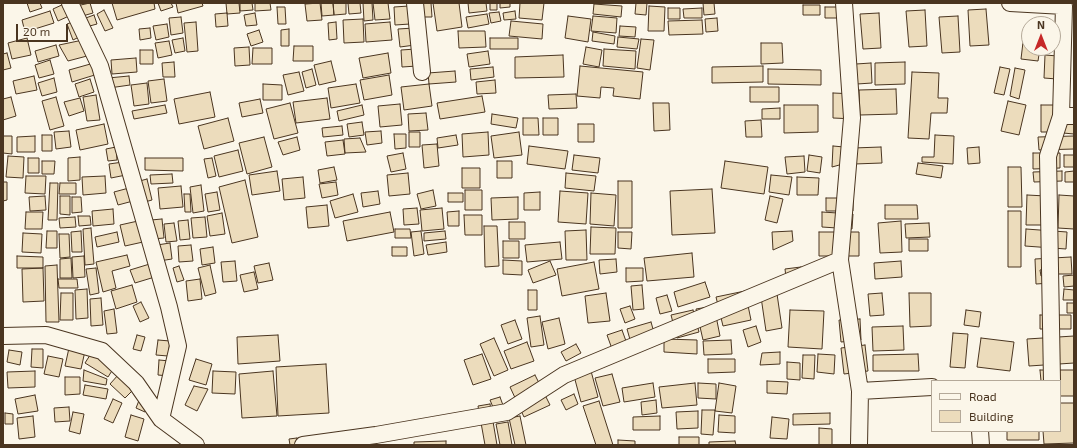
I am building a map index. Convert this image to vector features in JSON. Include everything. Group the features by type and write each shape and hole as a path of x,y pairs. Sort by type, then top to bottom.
{"street":[{"path":"70,3 100,66 178,346 161,419"},
{"path":"415,3 422,72"},
{"path":"844,3 852,118 840,260 860,391 859,445"},
{"path":"1010,3 1064,6 1068,116 1048,156 1052,380"},
{"path":"303,445 506,412 564,375 840,260"},
{"path":"3,336 46,335 102,351 136,382 161,419 196,445"},
{"path":"860,391 931,388"},
{"path":"980,432 981,445"}],"building":[{"path":"27,3 40,3 42,8 30,12"},
{"path":"90,3 93,13 79,17 76,6"},
{"path":"112,3 154,3 155,9 117,20"},
{"path":"158,3 171,3 173,7 161,11"},
{"path":"176,3 202,3 203,6 178,13"},
{"path":"226,3 239,3 240,13 227,14"},
{"path":"240,3 252,3 253,10 240,11"},
{"path":"255,3 270,3 271,10 255,11"},
{"path":"320,3 322,20 307,21 305,4"},
{"path":"321,3 333,3 334,15 322,16"},
{"path":"333,3 346,3 346,14 334,15"},
{"path":"348,3 360,3 361,13 349,14"},
{"path":"363,3 372,3 373,20 364,21"},
{"path":"373,3 388,3 390,19 375,20"},
{"path":"423,3 431,3 432,17 424,17"},
{"path":"433,3 459,3 462,27 437,31"},
{"path":"468,3 486,3 487,11 469,13"},
{"path":"490,3 497,3 497,10 490,10"},
{"path":"500,3 510,3 510,7 500,8"},
{"path":"520,3 544,3 542,20 519,18"},
{"path":"636,3 647,3 646,15 635,14"},
{"path":"703,3 714,3 715,14 704,15"},
{"path":"64,4 69,16 58,21 53,9"},
{"path":"594,4 622,6 621,17 593,14"},
{"path":"803,5 820,5 820,15 803,15"},
{"path":"409,6 410,24 395,25 394,7"},
{"path":"649,6 665,7 664,31 648,31"},
{"path":"277,7 285,7 286,24 278,24"},
{"path":"825,7 842,7 842,18 825,18"},
{"path":"668,8 680,8 680,19 668,19"},
{"path":"702,8 702,18 684,18 683,9"},
{"path":"986,9 989,45 970,46 968,10"},
{"path":"104,10 113,28 105,31 97,14"},
{"path":"925,10 927,46 909,47 906,11"},
{"path":"50,11 54,23 25,32 22,20"},
{"path":"515,11 516,19 504,20 503,13"},
{"path":"499,12 501,21 491,23 489,13"},
{"path":"227,13 228,26 216,27 215,14"},
{"path":"255,13 257,25 246,26 244,15"},
{"path":"879,13 881,48 863,49 860,14"},
{"path":"487,14 489,24 468,28 466,17"},
{"path":"94,15 97,24 86,27 83,19"},
{"path":"568,16 591,19 588,42 565,38"},
{"path":"593,16 617,18 616,33 591,31"},
{"path":"958,16 960,52 942,53 939,17"},
{"path":"181,17 183,33 171,35 169,18"},
{"path":"717,18 718,31 706,32 705,19"},
{"path":"363,19 364,42 344,43 343,20"},
{"path":"702,20 703,34 669,35 668,21"},
{"path":"75,21 81,36 73,40 67,24"},
{"path":"511,21 543,24 542,39 509,36"},
{"path":"196,22 198,51 187,52 184,23"},
{"path":"336,22 337,39 329,40 328,23"},
{"path":"390,22 392,40 366,42 365,24"},
{"path":"167,24 169,37 156,40 153,26"},
{"path":"620,26 636,27 635,37 619,36"},
{"path":"150,28 151,38 140,40 139,29"},
{"path":"414,28 415,45 400,47 398,29"},
{"path":"289,29 289,46 281,46 281,30"},
{"path":"259,30 263,42 251,46 247,34"},
{"path":"458,31 485,31 486,47 459,48"},
{"path":"593,32 615,36 614,44 592,41"},
{"path":"618,37 639,39 637,49 617,47"},
{"path":"27,38 31,55 12,59 8,43"},
{"path":"183,38 185,51 175,53 172,40"},
{"path":"490,38 518,38 518,49 490,49"},
{"path":"641,39 654,40 650,70 637,68"},
{"path":"83,40 87,56 68,61 59,45"},
{"path":"169,41 172,55 158,58 155,43"},
{"path":"761,43 782,43 783,63 761,64"},
{"path":"56,45 59,56 38,62 35,51"},
{"path":"294,46 313,46 313,61 293,61"},
{"path":"249,47 250,65 235,66 234,48"},
{"path":"586,47 602,50 599,67 583,64"},
{"path":"253,48 272,48 272,64 252,64"},
{"path":"416,49 417,66 402,67 401,50"},
{"path":"604,49 636,51 635,69 603,66"},
{"path":"140,50 153,50 153,64 140,64"},
{"path":"488,51 490,64 469,67 467,54"},
{"path":"7,53 11,68 3,70 3,54"},
{"path":"388,53 391,73 363,78 359,58"},
{"path":"563,55 564,77 515,78 515,57"},
{"path":"1021,56 1039,56 1038,61 1021,59"},
{"path":"1045,56 1058,56 1057,79 1044,78"},
{"path":"136,58 137,72 112,74 111,60"},
{"path":"50,60 54,74 39,78 35,65"},
{"path":"331,61 336,81 319,85 314,65"},
{"path":"174,62 175,77 163,77 162,63"},
{"path":"905,62 905,84 875,85 875,63"},
{"path":"94,63 98,74 72,82 69,70"},
{"path":"871,63 872,83 842,85 841,65"},
{"path":"580,66 643,72 640,99 613,96 614,88 601,87 600,98 577,96"},
{"path":"763,66 763,82 712,83 712,67"},
{"path":"493,67 494,77 471,80 470,69"},
{"path":"1000,67 1010,69 1004,95 994,93"},
{"path":"1015,68 1025,70 1019,99 1010,96"},
{"path":"312,69 316,85 306,88 302,72"},
{"path":"768,69 821,70 821,85 768,84"},
{"path":"455,71 456,82 429,84 428,73"},
{"path":"299,72 304,91 288,95 283,75"},
{"path":"912,72 939,73 938,98 948,98 947,113 931,113 929,139 908,138"},
{"path":"389,75 392,95 364,100 360,80"},
{"path":"34,76 37,90 16,94 13,81"},
{"path":"129,76 130,85 109,88 108,78"},
{"path":"54,78 57,92 42,96 38,83"},
{"path":"90,79 94,92 79,97 75,84"},
{"path":"164,79 167,101 151,103 148,81"},
{"path":"495,80 496,93 477,94 476,82"},
{"path":"147,83 149,104 134,106 131,85"},
{"path":"263,84 282,85 282,100 263,100"},
{"path":"356,84 360,103 331,108 328,88"},
{"path":"429,84 432,106 404,110 401,87"},
{"path":"750,87 779,87 779,102 750,102"},
{"path":"896,89 897,114 860,115 859,90"},
{"path":"210,92 215,117 179,124 174,99"},
{"path":"833,93 856,94 856,119 833,118"},
{"path":"576,94 577,108 549,109 548,95"},
{"path":"96,95 100,120 87,121 83,97"},
{"path":"482,96 485,112 440,119 437,103"},
{"path":"11,97 16,116 3,120 3,99"},
{"path":"56,97 64,126 50,130 42,101"},
{"path":"80,98 84,111 69,116 64,102"},
{"path":"327,98 330,119 296,123 293,102"},
{"path":"260,99 263,113 242,117 239,103"},
{"path":"1008,101 1026,105 1019,135 1001,131"},
{"path":"290,103 298,133 274,139 266,109"},
{"path":"653,103 669,103 670,130 654,131"},
{"path":"400,104 402,125 380,127 378,106"},
{"path":"165,105 167,113 134,119 132,111"},
{"path":"362,105 364,115 339,121 337,111"},
{"path":"784,105 818,105 818,132 784,133"},
{"path":"1041,105 1060,105 1060,132 1041,132"},
{"path":"780,108 780,119 762,119 762,109"},
{"path":"426,113 428,130 409,131 408,114"},
{"path":"492,114 518,118 516,128 491,124"},
{"path":"228,118 234,141 204,149 198,126"},
{"path":"523,118 538,118 539,135 523,135"},
{"path":"543,118 558,118 558,135 543,135"},
{"path":"761,120 762,137 746,137 745,121"},
{"path":"1064,120 1074,121 1074,134 1063,133"},
{"path":"362,122 364,135 349,137 347,124"},
{"path":"104,124 108,144 80,150 76,130"},
{"path":"578,124 594,124 594,142 578,142"},
{"path":"342,126 343,135 323,137 322,128"},
{"path":"69,131 71,147 56,149 54,132"},
{"path":"381,131 382,143 367,145 365,132"},
{"path":"409,132 420,132 420,147 409,147"},
{"path":"488,132 489,155 463,157 462,134"},
{"path":"519,132 522,155 494,158 491,136"},
{"path":"394,134 406,134 406,148 395,149"},
{"path":"42,135 52,135 52,151 42,151"},
{"path":"456,135 458,145 438,148 437,138"},
{"path":"935,135 954,136 953,164 922,162 922,157 934,157"},
{"path":"3,136 12,136 12,154 3,153"},
{"path":"35,136 35,152 17,152 17,137"},
{"path":"1074,136 1074,149 1039,150 1038,137"},
{"path":"264,137 272,167 247,174 239,143"},
{"path":"297,137 300,150 283,155 278,142"},
{"path":"360,138 366,152 345,153 344,139"},
{"path":"343,140 345,154 327,156 325,142"},
{"path":"437,144 439,166 424,168 422,145"},
{"path":"529,146 568,151 565,169 527,164"},
{"path":"833,146 844,147 843,164 832,167"},
{"path":"116,147 117,160 108,161 106,149"},
{"path":"881,147 882,163 854,164 853,148"},
{"path":"979,147 980,163 968,164 967,148"},
{"path":"238,150 243,171 219,177 214,156"},
{"path":"403,153 406,169 391,172 387,156"},
{"path":"1033,153 1060,153 1060,168 1033,169"},
{"path":"574,155 600,158 598,173 572,170"},
{"path":"809,155 822,157 820,173 807,171"},
{"path":"1064,155 1074,155 1074,167 1064,167"},
{"path":"8,156 24,157 23,178 6,177"},
{"path":"804,156 805,172 787,174 785,157"},
{"path":"80,157 80,180 68,181 68,158"},
{"path":"28,158 39,158 39,173 28,173"},
{"path":"145,158 183,158 183,171 145,170"},
{"path":"212,158 216,176 208,178 204,159"},
{"path":"42,161 55,161 54,174 42,174"},
{"path":"497,161 512,161 512,178 497,178"},
{"path":"725,161 768,167 764,194 721,188"},
{"path":"123,162 126,175 111,178 109,164"},
{"path":"918,163 943,166 941,178 916,174"},
{"path":"334,167 337,180 320,183 318,170"},
{"path":"1008,167 1021,167 1022,207 1008,207"},
{"path":"462,168 480,168 480,188 462,188"},
{"path":"277,171 280,191 252,195 249,175"},
{"path":"1062,171 1062,181 1034,182 1033,172"},
{"path":"1074,171 1074,182 1065,182 1065,172"},
{"path":"408,173 410,194 389,196 387,175"},
{"path":"566,173 596,176 594,191 565,188"},
{"path":"172,174 173,183 151,184 150,175"},
{"path":"771,175 792,177 789,195 769,192"},
{"path":"26,176 46,176 45,194 25,193"},
{"path":"105,176 106,193 83,195 82,177"},
{"path":"303,177 305,198 284,200 282,179"},
{"path":"797,177 819,178 818,195 797,195"},
{"path":"147,179 152,200 141,203 136,182"},
{"path":"245,180 258,237 232,243 219,187"},
{"path":"618,181 632,181 632,228 618,228"},
{"path":"3,182 7,182 7,200 3,201"},
{"path":"336,182 338,195 322,198 319,184"},
{"path":"50,183 58,183 57,220 48,220"},
{"path":"60,183 76,183 76,194 59,194"},
{"path":"201,185 204,211 193,213 190,187"},
{"path":"181,186 183,207 160,209 158,188"},
{"path":"129,188 133,201 118,205 114,192"},
{"path":"712,189 715,233 672,235 670,191"},
{"path":"433,190 436,206 421,209 417,194"},
{"path":"465,190 482,190 482,210 465,210"},
{"path":"378,191 380,204 363,207 361,193"},
{"path":"560,191 588,193 586,224 558,222"},
{"path":"217,192 220,210 208,212 205,194"},
{"path":"540,192 540,210 524,210 524,193"},
{"path":"448,193 463,193 463,202 448,202"},
{"path":"591,193 616,195 614,226 590,224"},
{"path":"184,194 190,194 191,212 185,212"},
{"path":"353,194 358,212 335,218 330,201"},
{"path":"1027,195 1046,196 1046,225 1026,225"},
{"path":"1059,195 1074,196 1074,229 1058,228"},
{"path":"45,196 46,210 30,211 29,197"},
{"path":"60,196 70,196 70,215 60,214"},
{"path":"770,196 783,199 777,223 765,220"},
{"path":"72,197 81,197 82,212 72,213"},
{"path":"518,197 518,219 492,220 491,198"},
{"path":"826,198 853,198 853,211 826,211"},
{"path":"327,205 329,226 308,228 306,207"},
{"path":"885,205 917,205 918,219 885,219"},
{"path":"417,208 419,224 404,225 403,209"},
{"path":"442,208 444,229 422,231 420,210"},
{"path":"113,209 114,224 93,226 92,211"},
{"path":"459,211 459,226 448,226 447,212"},
{"path":"1008,211 1021,211 1021,267 1008,267"},
{"path":"26,212 43,212 42,229 25,229"},
{"path":"390,212 394,232 347,241 343,221"},
{"path":"822,212 853,214 852,229 822,227"},
{"path":"222,213 225,234 210,236 207,216"},
{"path":"464,215 482,215 482,235 465,235"},
{"path":"78,216 90,216 91,225 79,226"},
{"path":"75,217 76,227 60,228 59,218"},
{"path":"205,217 207,237 193,238 191,218"},
{"path":"162,219 164,238 153,239 151,220"},
{"path":"188,220 190,239 180,240 178,221"},
{"path":"138,221 143,242 125,246 120,225"},
{"path":"901,221 902,252 880,253 878,223"},
{"path":"509,222 525,222 525,239 509,239"},
{"path":"174,223 177,241 166,242 164,224"},
{"path":"929,223 930,237 906,238 905,224"},
{"path":"484,226 497,226 499,266 485,267"},
{"path":"591,227 616,228 615,254 590,254"},
{"path":"91,228 94,264 85,265 83,229"},
{"path":"395,229 410,229 411,238 395,238"},
{"path":"1026,229 1067,232 1066,249 1025,246"},
{"path":"586,230 587,260 566,260 565,231"},
{"path":"47,231 57,231 57,248 46,248"},
{"path":"81,231 82,252 72,252 71,232"},
{"path":"421,231 424,254 414,256 411,232"},
{"path":"445,231 446,239 424,241 424,233"},
{"path":"792,231 793,241 773,250 772,232"},
{"path":"117,232 119,242 97,247 95,237"},
{"path":"618,232 632,232 631,249 618,248"},
{"path":"819,232 859,232 859,256 819,256"},
{"path":"23,233 42,234 41,253 22,252"},
{"path":"59,234 69,234 70,257 60,258"},
{"path":"909,239 928,239 928,251 909,251"},
{"path":"503,241 519,241 519,258 503,258"},
{"path":"446,242 447,252 428,255 426,245"},
{"path":"560,242 562,259 527,262 525,245"},
{"path":"170,243 172,259 159,261 157,245"},
{"path":"191,245 193,261 179,262 178,246"},
{"path":"213,247 215,263 202,265 200,249"},
{"path":"392,247 407,247 407,256 392,256"},
{"path":"692,253 694,277 647,281 644,258"},
{"path":"127,255 130,266 112,271 116,288 103,292 96,262"},
{"path":"17,256 43,257 43,268 17,268"},
{"path":"84,256 85,277 73,278 72,257"},
{"path":"1071,257 1072,274 1054,274 1046,269 1040,270 1041,276 1050,275 1051,283 1036,284 1035,259"},
{"path":"71,258 72,278 60,278 60,259"},
{"path":"616,259 617,272 600,274 599,260"},
{"path":"503,260 522,261 522,275 503,274"},
{"path":"235,261 237,281 223,282 221,262"},
{"path":"550,261 556,275 533,283 528,270"},
{"path":"901,261 902,277 875,279 874,263"},
{"path":"594,262 599,289 562,296 557,269"},
{"path":"153,263 158,276 135,283 130,270"},
{"path":"269,263 273,280 258,283 254,266"},
{"path":"57,265 59,322 46,322 45,266"},
{"path":"210,265 216,293 205,296 198,268"},
{"path":"179,266 184,280 177,282 173,268"},
{"path":"801,267 803,283 787,286 785,269"},
{"path":"43,268 44,301 23,302 22,269"},
{"path":"96,268 99,293 90,295 86,269"},
{"path":"626,268 643,268 643,281 626,282"},
{"path":"254,272 258,289 244,292 240,275"},
{"path":"1074,275 1074,286 1064,287 1063,276"},
{"path":"58,279 77,279 78,288 59,288"},
{"path":"200,279 202,299 188,301 186,281"},
{"path":"705,282 710,297 678,307 674,292"},
{"path":"132,285 137,302 116,309 111,291"},
{"path":"642,285 644,309 633,310 631,286"},
{"path":"87,289 88,318 76,319 75,290"},
{"path":"1064,289 1074,290 1074,300 1063,300"},
{"path":"528,290 537,290 537,310 528,310"},
{"path":"745,291 751,320 723,326 716,297"},
{"path":"61,293 73,293 73,320 60,320"},
{"path":"606,293 610,321 588,323 585,296"},
{"path":"882,293 884,315 870,316 868,294"},
{"path":"909,293 931,293 931,326 910,327"},
{"path":"777,294 782,328 766,331 761,297"},
{"path":"667,295 672,311 660,314 656,298"},
{"path":"101,298 103,325 91,326 90,299"},
{"path":"141,302 149,318 140,322 133,306"},
{"path":"1067,303 1074,303 1074,313 1067,313"},
{"path":"630,306 635,319 625,323 620,309"},
{"path":"714,306 720,336 703,340 696,309"},
{"path":"114,309 117,333 107,334 104,311"},
{"path":"693,310 699,332 677,338 671,315"},
{"path":"790,310 824,311 822,349 788,347"},
{"path":"966,310 981,312 979,327 964,325"},
{"path":"1040,315 1071,315 1071,329 1040,329"},
{"path":"540,316 544,345 531,347 527,318"},
{"path":"559,318 565,344 548,349 542,322"},
{"path":"860,319 861,340 841,342 839,320"},
{"path":"515,320 522,339 508,344 501,325"},
{"path":"651,322 657,343 633,350 627,329"},
{"path":"756,326 761,342 748,347 743,330"},
{"path":"903,326 904,350 873,351 872,327"},
{"path":"622,330 631,355 616,360 607,335"},
{"path":"953,333 968,334 965,368 950,367"},
{"path":"137,335 145,337 141,351 133,349"},
{"path":"278,335 280,361 238,364 237,337"},
{"path":"1074,336 1074,363 1029,366 1027,339"},
{"path":"494,338 508,370 494,376 480,344"},
{"path":"981,338 1014,342 1010,371 977,367"},
{"path":"664,339 697,340 697,354 664,352"},
{"path":"158,340 170,341 168,356 156,355"},
{"path":"731,340 732,354 704,355 703,341"},
{"path":"527,342 534,361 511,369 504,351"},
{"path":"576,344 581,353 566,361 561,352"},
{"path":"865,345 868,371 844,374 841,348"},
{"path":"69,348 85,351 81,369 65,366"},
{"path":"32,349 43,349 43,368 31,367"},
{"path":"9,350 22,352 20,365 7,362"},
{"path":"92,352 115,366 108,377 85,363"},
{"path":"780,352 780,364 760,365 762,353"},
{"path":"482,354 491,379 473,385 464,360"},
{"path":"818,354 835,355 834,374 817,372"},
{"path":"918,354 919,371 873,371 873,355"},
{"path":"803,355 815,355 814,379 802,378"},
{"path":"48,356 63,359 59,377 44,374"},
{"path":"196,359 212,364 206,385 189,380"},
{"path":"708,359 735,359 735,372 708,373"},
{"path":"159,360 170,361 169,376 158,375"},
{"path":"787,362 800,363 800,380 787,379"},
{"path":"326,364 329,413 278,416 276,367"},
{"path":"84,370 107,379 106,385 83,381"},
{"path":"1040,370 1074,370 1074,396 1061,396 1061,380 1041,380"},
{"path":"35,371 35,387 8,388 7,372"},
{"path":"213,371 236,372 235,394 212,393"},
{"path":"273,371 277,416 242,418 239,374"},
{"path":"591,371 598,397 581,402 574,376"},
{"path":"119,374 134,389 125,398 110,384"},
{"path":"612,374 620,402 603,406 595,378"},
{"path":"535,375 550,405 524,417 510,387"},
{"path":"65,377 80,377 80,394 65,395"},
{"path":"767,381 788,382 787,394 767,393"},
{"path":"653,383 655,397 624,402 622,388"},
{"path":"695,383 697,405 662,408 659,387"},
{"path":"698,383 716,384 716,399 698,398"},
{"path":"719,383 736,386 732,413 715,411"},
{"path":"85,385 108,389 106,399 83,395"},
{"path":"194,386 208,389 197,411 185,405"},
{"path":"574,394 578,404 566,410 561,400"},
{"path":"35,395 38,411 18,414 15,399"},
{"path":"500,397 504,408 495,412 490,400"},
{"path":"140,398 148,406 145,412 136,408"},
{"path":"113,399 122,403 113,423 104,419"},
{"path":"656,400 657,413 642,415 641,402"},
{"path":"599,401 613,445 596,445 583,406"},
{"path":"1061,403 1074,403 1074,443 1044,444 1043,432 1061,432"},
{"path":"490,404 497,445 485,445 478,406"},
{"path":"69,407 70,421 55,422 54,408"},
{"path":"702,410 715,410 713,435 701,434"},
{"path":"698,411 698,428 677,429 676,412"},
{"path":"73,412 84,414 80,434 69,431"},
{"path":"5,413 13,414 13,424 5,424"},
{"path":"830,413 830,424 793,425 793,414"},
{"path":"131,415 144,419 138,441 125,437"},
{"path":"719,415 735,416 735,433 718,432"},
{"path":"33,416 35,437 19,439 17,418"},
{"path":"520,416 526,445 515,445 509,418"},
{"path":"660,416 660,430 633,430 633,417"},
{"path":"772,417 789,419 787,439 770,438"},
{"path":"508,422 512,445 500,445 496,424"},
{"path":"819,428 832,429 832,445 819,445"},
{"path":"1007,432 1039,432 1039,440 1007,440"},
{"path":"679,437 699,437 699,445 679,445"},
{"path":"297,438 298,445 290,445 289,439"},
{"path":"618,440 635,441 635,445 618,445"},
{"path":"446,441 446,445 414,445 414,442"},
{"path":"735,441 736,445 709,445 709,442"}]}
